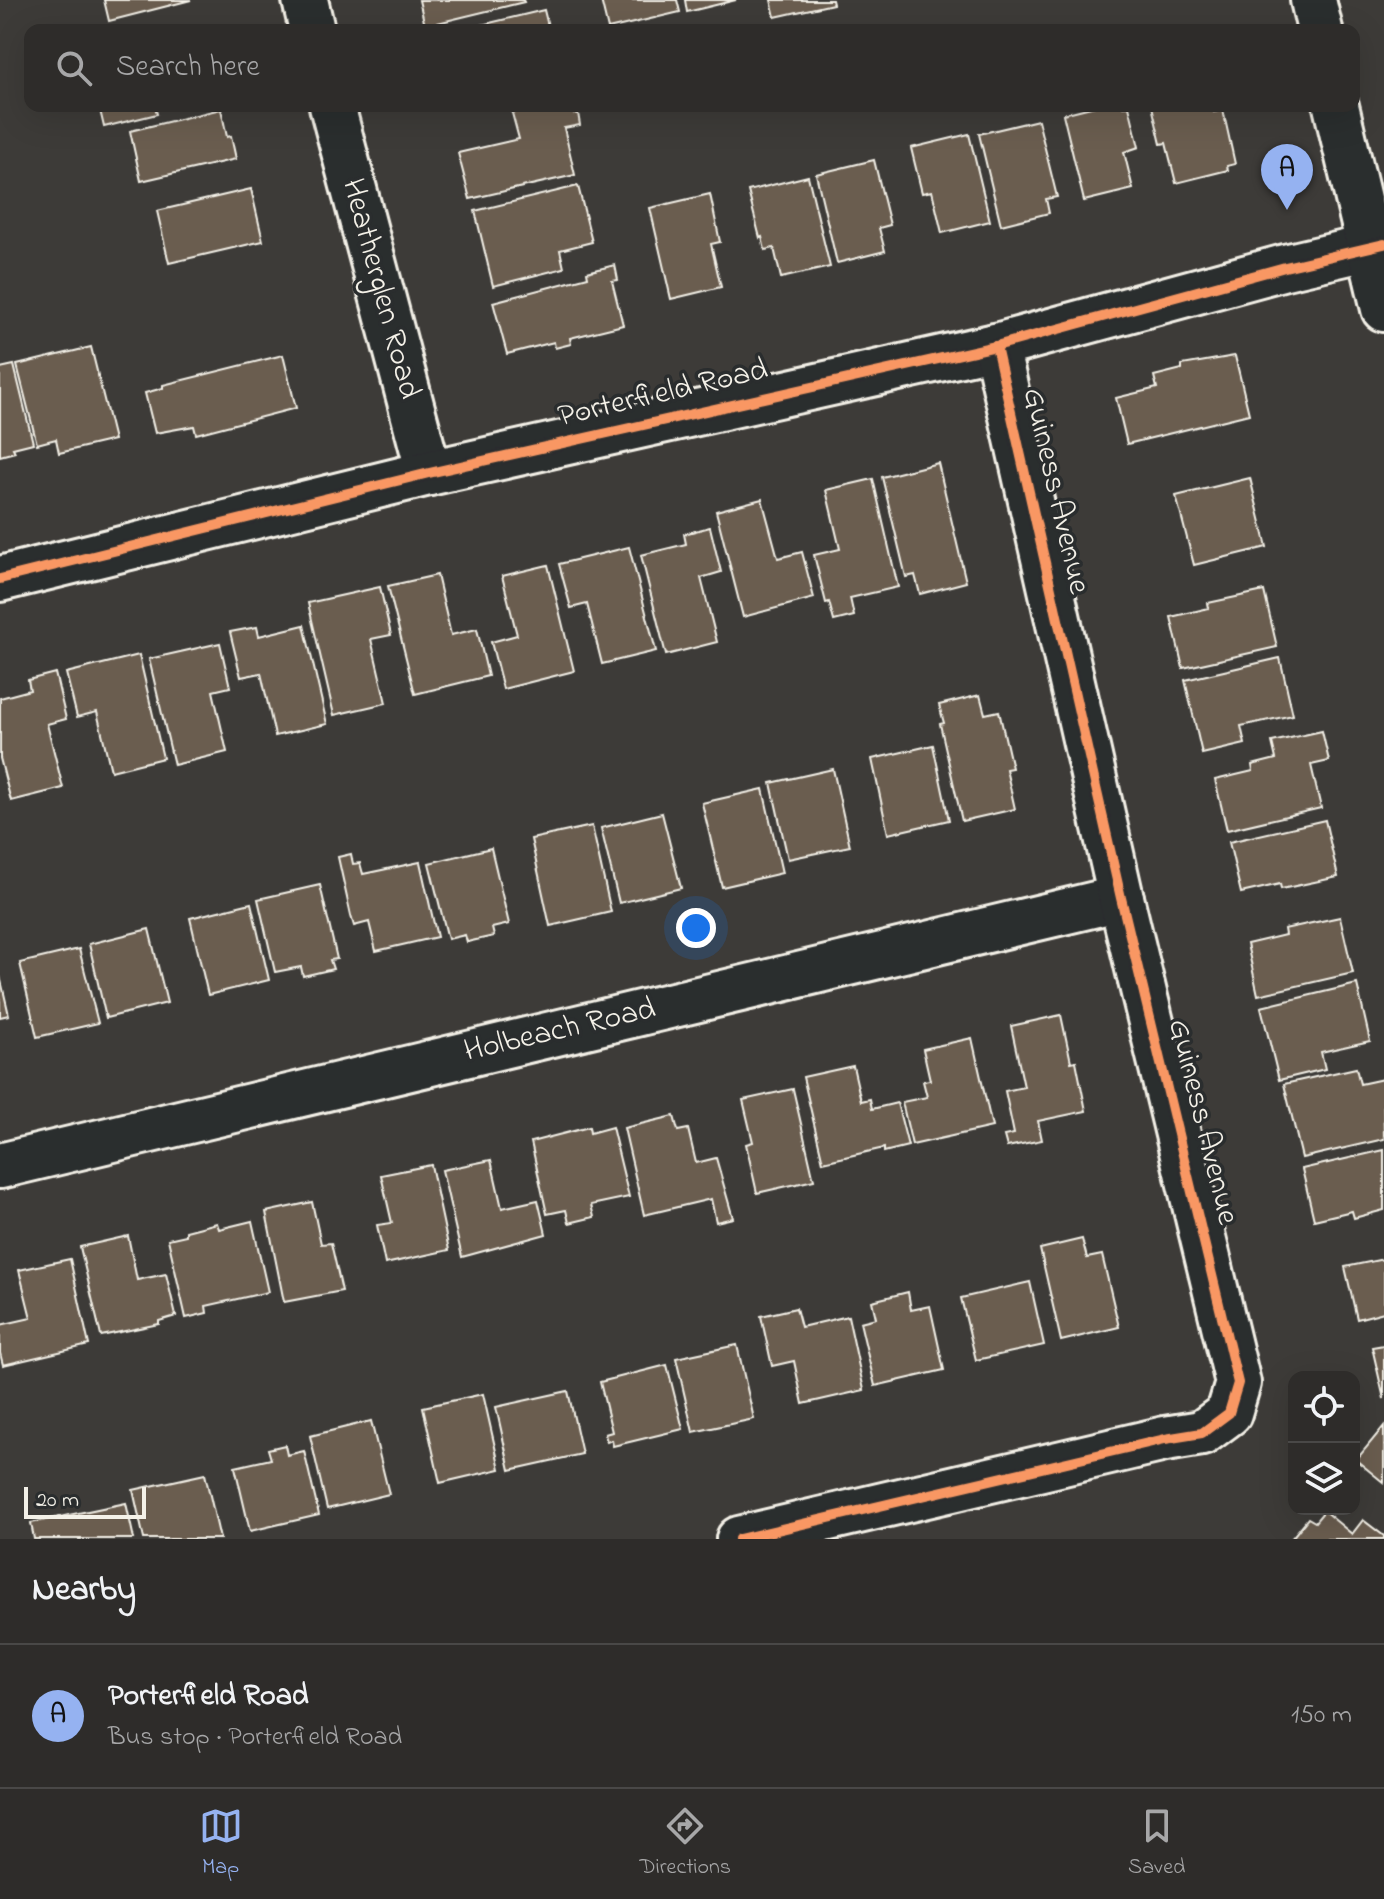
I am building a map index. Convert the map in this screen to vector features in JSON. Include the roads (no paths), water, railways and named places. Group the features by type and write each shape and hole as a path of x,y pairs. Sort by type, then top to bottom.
{"street":[{"path":"305,0 311,24"},
{"path":"1313,0 1319,24"},
{"name":"Heatherglen Road","path":"334,112 429,473"},
{"path":"1338,112 1376,246 1384,309"},
{"name":"Porterfield Road","path":"0,579 429,473 996,346 1285,267 1376,246"},
{"name":"Guiness Avenue","path":"739,1539 1202,1433 1229,1413 1238,1383 1121,898 996,346"},
{"name":"Holbeach Road","path":"0,1166 1121,898"}],"place":[{"name":"Porterfield Road","path":"1287,210"}]}
